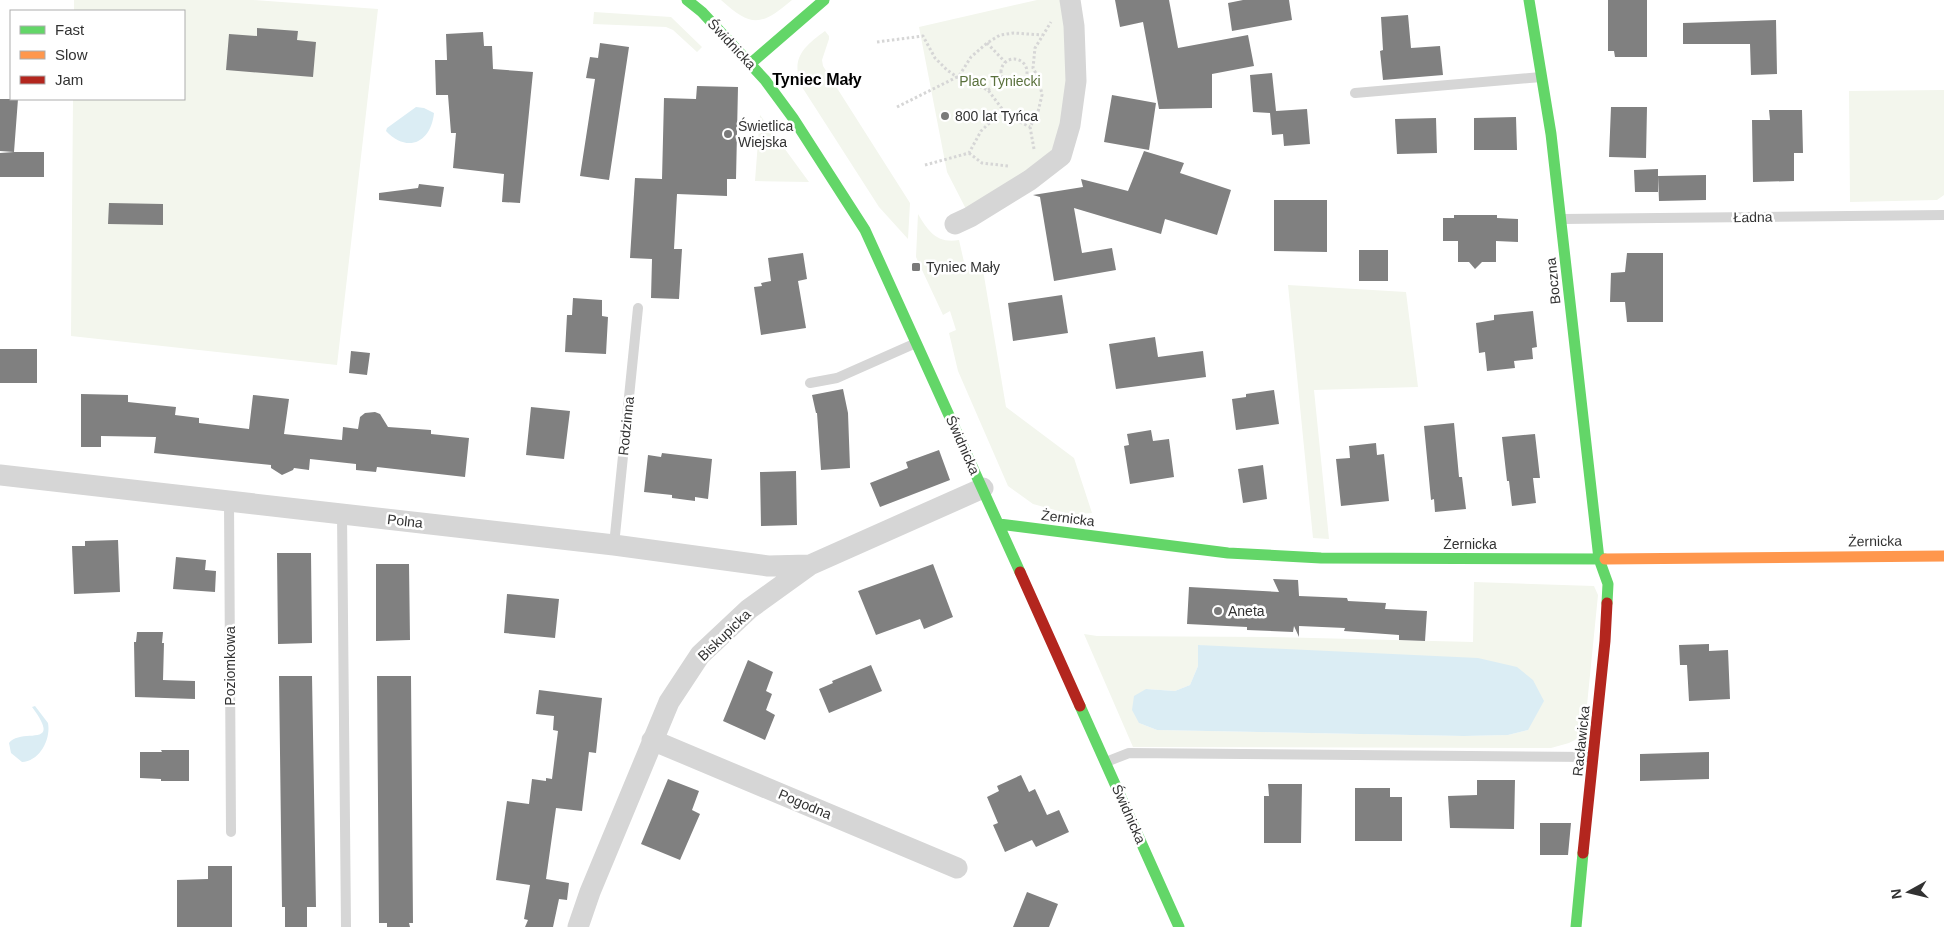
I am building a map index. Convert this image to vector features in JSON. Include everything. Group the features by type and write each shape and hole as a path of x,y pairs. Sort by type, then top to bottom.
{"street":[{"name":"Świdnicka","path":"686,0 702,12 765,80 787,110 865,230 1180,927"},
{"path":"750,64 824,0"},
{"name":"Boczna","path":"1529,0 1561,219 1598,559"},
{"path":"955,224 970,217 1030,180 1040,167 1061,156 1070,125 1076,80 1074,26 1063,7"},
{"name":"Polna","path":"0,476 614,545 768,566 810,566"},
{"name":"Biskupicka","path":"578,927 590,892 669,702 700,655 749,609 810,566 983,488"},
{"name":"Żernicka","path":"999,524 1228,553 1321,558 1598,559 1944,556"},
{"name":"Racławicka","path":"1576,927 1605,641 1608,584 1598,559"},
{"name":"Pogodna","path":"652,740 957,868"}],"lane":[{"path":"1355,93 1541,76"},
{"name":"Ładna","path":"1561,219 1944,215"},
{"name":"Rodzinna","path":"614,545 638,308"},
{"path":"810,382 837,378 917,342"},
{"name":"Poziomkowa","path":"229,501 231,832"},
{"path":"342,514 346,927"},
{"path":"1105,762 1129,753 1594,757"}],"path":[{"path":"969,154 982,163 1002,167 1040,167 1030,126 1038,112 1042,95 1033,68 1035,48 1042,35 1063,7"},
{"path":"897,107 959,76 970,57 1000,35 1014,33 1042,35"},
{"path":"876,42 923,36 926,45 935,58 947,70 957,77 988,90 1003,110 1014,119 1030,126"},
{"path":"987,43 1005,62"},
{"path":"1011,59 1018,59 1024,63 1027,70 1026,77 1016,85 1009,84 1001,75 1005,62 1011,59"},
{"path":"1027,70 1033,68"},
{"path":"988,90 1004,80"},
{"path":"925,165 969,154 981,132 1003,110"}],"green space":[{"path":"74,0 253,0 378,9 337,365 71,336 73,100 185,100 185,10 74,10"},
{"path":"721,0 792,0 772,15 756,20 741,15"},
{"name":"Plac Tyniecki","path":"1037,0 1065,0 1070,77 1056,143 1048,156 967,211 947,172 919,27"},
{"path":"594,12 671,17 702,47 697,52 673,30 666,27 593,24"},
{"path":"825,31 829,39 822,60 823,66 910,203 908,239 879,207 802,87 797,69 798,61 805,48"},
{"path":"1944,90 1944,195 1937,200 1850,202 1849,91"},
{"path":"760,115 809,182 755,181"},
{"path":"918,214 934,235 945,240 959,240 964,262 970,267 982,264 1006,407 1074,458 1092,513 1078,514 1077,516 1033,504 1008,486 958,371 949,333 956,330 950,311 943,315 916,257"},
{"path":"1288,285 1406,292 1418,387 1314,390 1329,539 1313,538"},
{"path":"1474,582 1594,586 1598,595 1584,735 1569,743 1551,748 1133,747 1084,634 1097,636 1273,637 1473,642","holes":["1199,645 1528,730 1508,735 1464,736 1157,730 1139,723 1146,689 1175,691 1190,685 1198,666"]}],"shaded area":[{"path":"416,107 424,108 434,113 432,123 423,138 417,142 402,142 386,131 387,128"},
{"path":"1198,645 1478,658 1517,667 1533,680 1544,701 1528,730 1508,735 1464,736 1157,730 1139,723 1132,710 1134,696 1146,689 1175,691 1190,685 1198,666"},
{"path":"35,706 48,723 48,736 43,748 34,758 22,762 11,753 9,743 15,739 42,733 44,729 41,720 32,707"}],"building":[{"path":"1115,0 1169,0 1178,48 1248,35 1254,66 1212,74 1212,108 1159,109 1143,22 1120,27"},
{"path":"1243,0 1289,0 1292,20 1232,31 1228,3"},
{"path":"1608,0 1647,0 1647,57 1615,57 1614,51 1608,51"},
{"path":"1408,15 1411,48 1440,46 1443,75 1383,80 1380,51 1383,50 1381,17"},
{"path":"1776,20 1777,74 1751,75 1750,44 1683,44 1683,23"},
{"path":"257,28 298,31 297,40 316,42 313,77 226,70 229,34 257,36"},
{"path":"483,32 484,46 492,46 493,69 533,72 520,203 502,202 504,174 453,168 456,133 451,133 448,95 436,95 435,60 447,60 446,34"},
{"path":"600,43 629,47 609,180 580,176 595,79 586,78 590,57 598,58"},
{"path":"1272,73 1276,111 1307,109 1310,144 1284,146 1283,134 1272,135 1270,113 1253,112 1250,75"},
{"path":"697,86 738,87 736,179 727,179 727,196 677,194 674,249 682,249 679,299 651,298 652,259 630,258 635,178 662,179 664,98 696,99"},
{"path":"1112,95 1156,103 1149,150 1104,142"},
{"path":"0,99 18,100 14,152 0,151"},
{"path":"1611,107 1647,107 1646,158 1609,157"},
{"path":"1769,110 1802,110 1803,153 1794,153 1794,181 1753,182 1752,120 1770,120"},
{"path":"1516,117 1517,150 1474,150 1474,118"},
{"path":"1436,118 1437,153 1397,154 1395,119"},
{"path":"1144,151 1184,163 1180,173 1231,190 1217,235 1165,219 1161,234 1074,208 1082,253 1112,248 1116,270 1054,281 1040,197 1033,195 1083,187 1081,179 1128,191"},
{"path":"44,152 44,177 0,177 0,153"},
{"path":"1658,169 1658,192 1635,192 1634,170"},
{"path":"1706,175 1706,200 1659,201 1658,176"},
{"path":"419,184 444,187 441,207 379,200 379,193 418,188"},
{"path":"1274,200 1327,200 1327,252 1274,251"},
{"path":"109,203 163,204 163,225 108,224"},
{"path":"1454,215 1497,215 1497,218 1518,219 1518,242 1496,241 1496,262 1482,262 1475,269 1469,262 1458,262 1458,241 1443,241 1443,218 1454,218"},
{"path":"1359,250 1388,250 1388,281 1359,281"},
{"path":"803,253 807,279 798,281 806,328 761,335 754,287 762,286 761,283 771,281 768,258"},
{"path":"1627,253 1663,253 1663,322 1627,322 1625,302 1610,302 1611,273 1625,272"},
{"path":"1062,295 1068,333 1013,341 1008,303"},
{"path":"573,298 602,300 602,316 608,317 606,354 565,352 567,315 572,315"},
{"path":"1533,311 1537,347 1532,348 1533,359 1514,361 1515,368 1487,371 1485,352 1479,353 1476,323 1494,320 1494,315"},
{"path":"1155,337 1158,357 1203,351 1206,377 1116,389 1109,344"},
{"path":"0,349 37,349 37,383 0,383"},
{"path":"351,351 370,353 367,375 349,373"},
{"path":"843,389 848,413 850,468 821,470 817,413 812,395"},
{"path":"1274,390 1279,424 1236,430 1232,399 1246,397 1246,394"},
{"path":"81,394 128,395 128,402 176,407 175,415 199,418 199,423 249,429 253,395 289,399 284,434 342,440 343,427 358,429 360,417 365,413 375,412 380,414 388,427 431,430 431,434 469,438 465,477 377,467 376,472 356,470 356,464 310,459 309,470 294,468 282,475 271,468 271,465 154,453 156,437 101,436 101,447 81,447"},
{"path":"531,407 570,411 564,459 526,455"},
{"path":"1454,423 1459,477 1462,477 1466,509 1435,512 1434,499 1431,500 1424,426"},
{"path":"1151,430 1153,441 1169,439 1174,477 1130,484 1124,446 1129,445 1127,434"},
{"path":"1535,434 1540,478 1533,478 1536,503 1512,506 1502,437"},
{"path":"1376,443 1377,455 1384,454 1389,501 1341,506 1336,459 1350,458 1349,446"},
{"path":"939,450 950,480 880,507 870,483 908,468 906,462"},
{"path":"662,453 712,459 708,499 695,497 695,501 672,498 672,495 644,492 648,455 661,457"},
{"path":"1263,465 1267,499 1243,503 1238,469"},
{"path":"796,471 797,525 761,526 760,472"},
{"path":"118,540 120,592 74,594 72,546 85,546 85,541"},
{"path":"277,553 311,553 312,643 278,644"},
{"path":"176,557 206,560 205,570 216,571 215,592 173,589"},
{"path":"376,564 409,564 410,640 376,641"},
{"path":"933,564 953,617 924,629 920,619 876,635 858,591"},
{"path":"1273,579 1298,580 1299,596 1347,598 1348,601 1386,603 1385,609 1427,611 1425,641 1399,640 1399,635 1344,631 1345,628 1299,626 1299,637 1294,626 1293,632 1247,630 1247,627 1187,624 1189,587 1279,592"},
{"path":"507,594 559,599 555,638 504,633"},
{"path":"137,632 163,632 163,680 195,681 195,699 135,697 134,642 136,642"},
{"path":"1709,644 1709,651 1728,650 1730,699 1689,701 1687,665 1680,665 1679,645"},
{"path":"748,660 773,672 766,691 772,694 766,710 775,715 765,740 723,721"},
{"path":"871,665 882,691 829,713 819,689 833,683 832,681"},
{"path":"279,676 312,676 316,907 307,907 307,927 285,927 285,907 282,907"},
{"path":"377,676 411,676 413,923 409,923 410,927 387,927 387,923 379,923"},
{"path":"539,690 602,698 596,753 589,752 582,811 556,808 546,879 569,883 567,900 559,899 553,927 525,927 528,920 524,919 530,885 496,880 507,801 529,804 532,779 546,781 546,778 552,779 558,731 553,730 554,716 536,714"},
{"path":"161,750 189,750 189,781 161,781 161,779 140,778 140,752 162,752"},
{"path":"1709,752 1709,779 1640,781 1640,754"},
{"path":"1021,775 1029,792 1035,789 1047,815 1059,810 1069,832 1036,847 1032,840 1005,852 993,825 998,823 987,797 999,791 997,786"},
{"path":"668,779 699,791 692,810 700,814 680,860 641,844"},
{"path":"1477,780 1515,780 1514,829 1450,828 1448,796 1477,795"},
{"path":"1268,784 1302,784 1301,843 1264,843 1264,796 1269,796"},
{"path":"1355,788 1390,788 1390,797 1402,797 1402,841 1355,841"},
{"path":"1540,823 1571,823 1568,855 1540,855"},
{"path":"208,866 232,866 232,927 177,927 177,880 208,879"},
{"path":"1027,892 1058,904 1049,927 1013,927"}],"traffic: fast":[{"path":"687,0 702,12 765,80 793,118 865,230 1020,572"},
{"path":"750,64 824,0"},
{"path":"1529,0 1551,134 1599,559 1608,584 1607,603"},
{"path":"999,524 1228,553 1321,558 1605,559"},
{"path":"1080,706 1179,927"},
{"path":"1576,927 1583,853"}],"traffic: slow":[{"path":"1605,559 1944,556"}],"traffic: jam":[{"path":"1020,572 1080,706"},
{"path":"1583,853 1605,641 1607,603"}],"place":[{"name":"800 lat Tyńca","path":"945,116"},
{"name":"Świetlica Wiejska","path":"728,134"},
{"name":"Tyniec Mały","path":"916,267"},
{"name":"Aneta","path":"1218,611"}],"district":[{"name":"Tyniec Mały","path":"817,79"}]}
